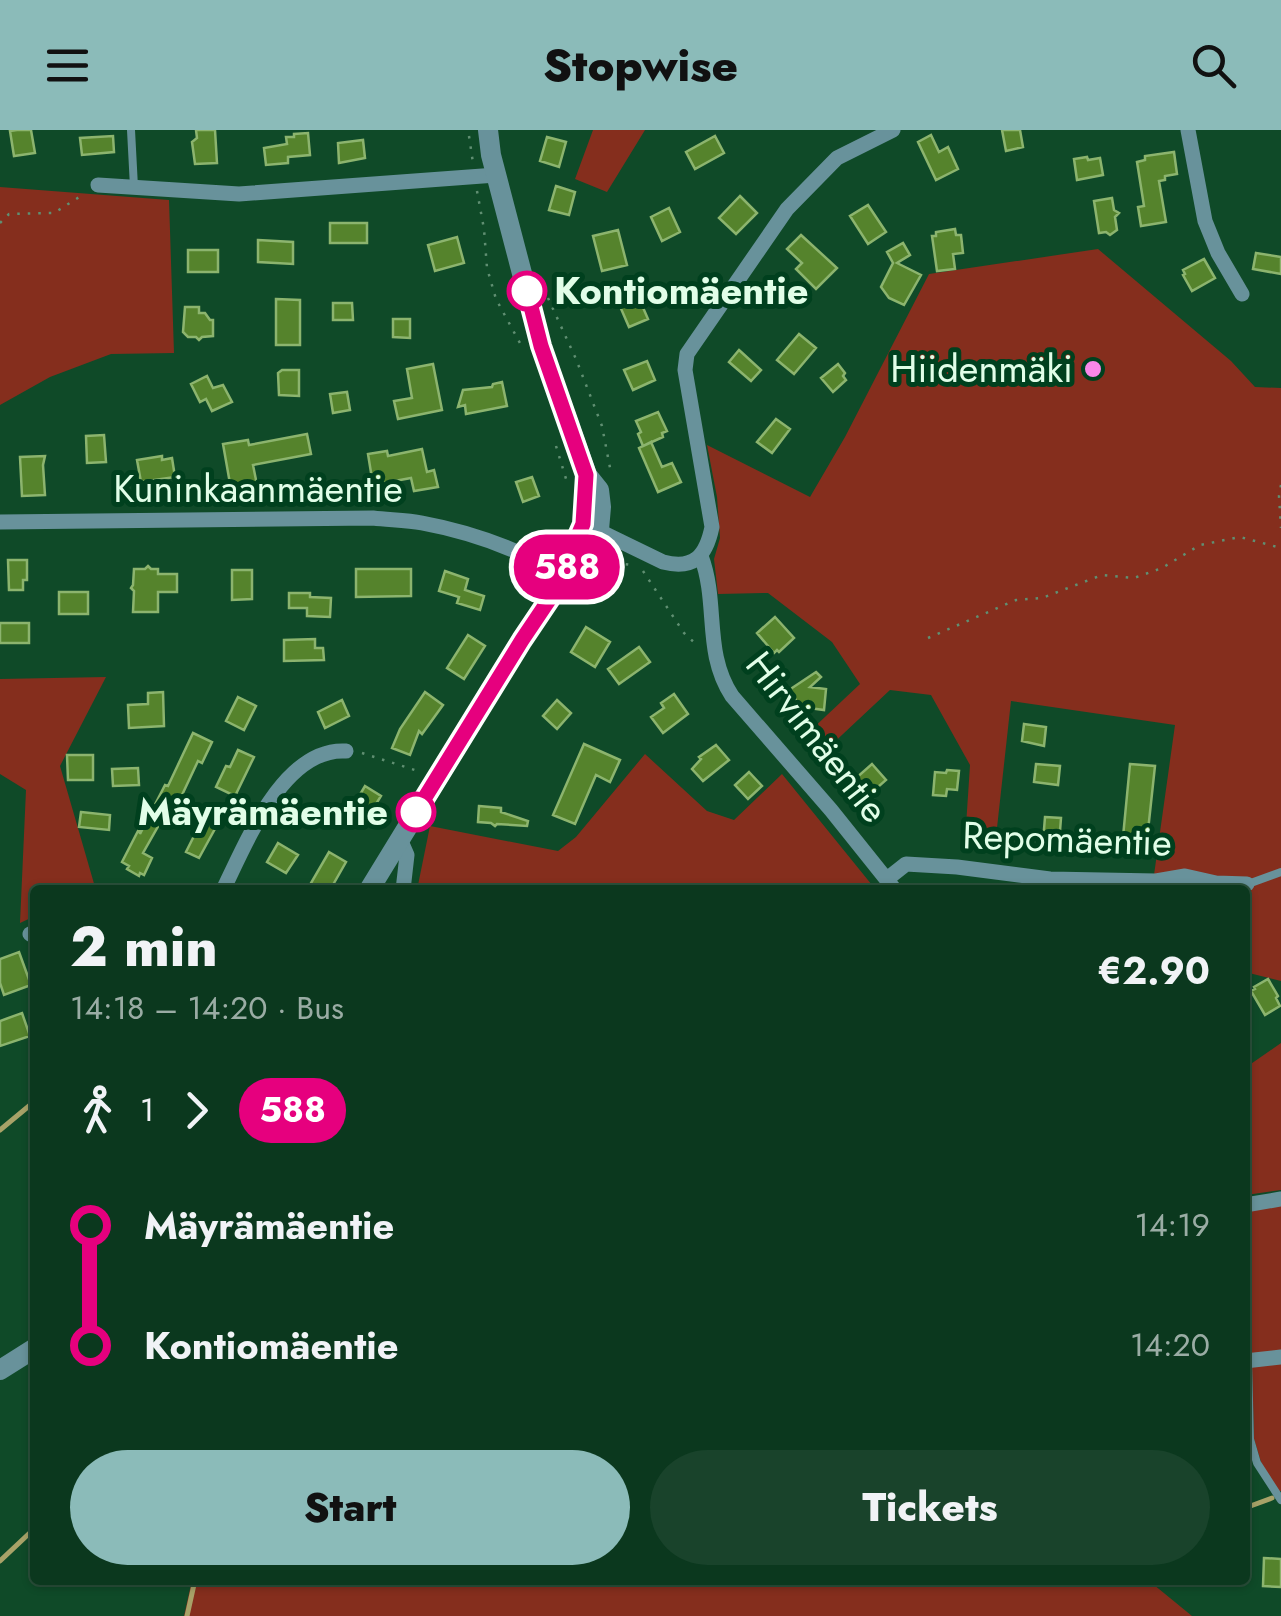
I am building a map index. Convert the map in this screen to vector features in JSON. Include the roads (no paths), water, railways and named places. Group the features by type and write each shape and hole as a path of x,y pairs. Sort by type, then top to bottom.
{"street":[{"path":"488,130 496,175 591,527 675,565 701,556 709,544 712,527 685,370 687,354 787,209 838,158 893,130"},
{"path":"1188,130 1205,221 1242,294"},
{"path":"98,185 239,194 496,175"},
{"name":"Kuninkaanmäentie","path":"0,522 373,518 421,523 499,545 565,576"},
{"path":"372,885 565,576 570,554 591,527"},
{"name":"Hirvimäentie","path":"701,556 708,575 714,648 721,678 891,884"},
{"path":"226,885 250,836 286,779 304,762 331,750 346,750"},
{"path":"400,839 408,855 405,885"},
{"name":"Repomäentie","path":"891,884 906,864 957,867 1053,884 1156,881 1184,876 1248,884"},
{"path":"1250,1204 1281,1198"},
{"path":"0,1370 30,1351"},
{"path":"1250,1361 1281,1357"}],"lane":[{"path":"132,130 134,187"},
{"path":"1248,884 1281,872"},
{"path":"1250,1439 1256,1464 1281,1500"}],"waterway":[{"path":"0,1130 30,1105"},
{"path":"1250,1506 1272,1498"},
{"path":"0,1561 30,1533"},
{"path":"187,1616 194,1585"}],"place":[{"name":"Kontiomäentie","path":"527,291"},
{"name":"Hiidenmäki","path":"1093,369"},
{"name":"Mäyrämäentie","path":"416,812"}]}
